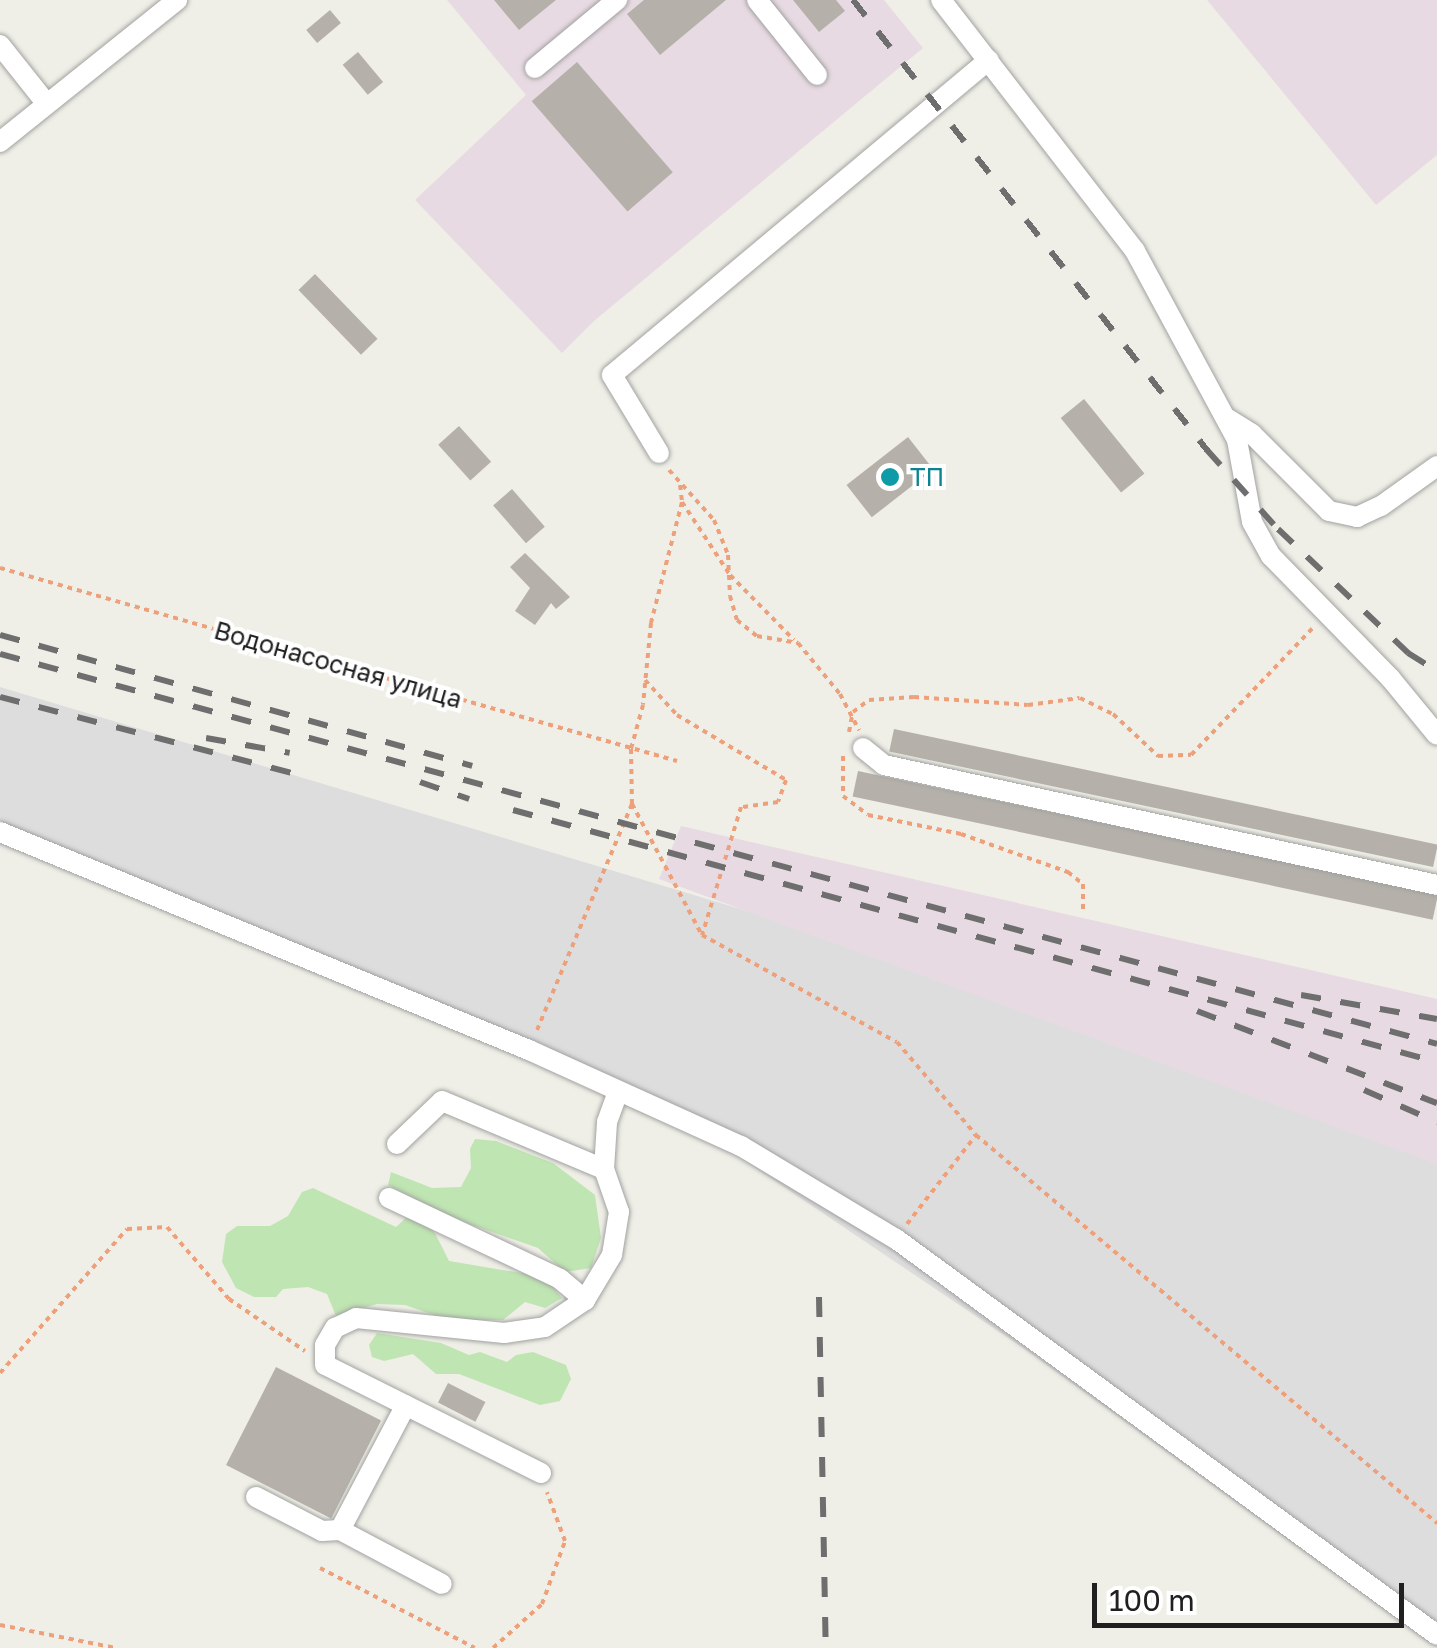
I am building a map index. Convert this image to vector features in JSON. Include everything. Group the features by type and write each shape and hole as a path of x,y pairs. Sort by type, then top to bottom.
{"street":[{"path":"0,142 177,0"},
{"path":"536,68 618,0"},
{"path":"756,0 817,75"},
{"path":"941,0 1135,251 1237,440 1252,522 1271,556 1392,678 1437,735"},
{"path":"0,46 47,104"},
{"path":"659,454 612,375 989,60"},
{"path":"1226,418 1252,434 1329,511 1356,517 1382,506 1437,466"},
{"path":"852,744 884,766 1437,885"},
{"path":"0,832 529,1050 741,1146 896,1239 1437,1635"},
{"path":"541,1473 325,1365 325,1344 336,1328 356,1318 504,1333 545,1327 585,1300 612,1255 615,1241 619,1212 604,1169 607,1122 618,1091"},
{"path":"398,1144 442,1101 604,1169"},
{"path":"389,1198 560,1279 585,1300"},
{"path":"340,1530 406,1406"},
{"path":"256,1497 322,1531 340,1530 442,1584"}],"path":[{"path":"659,454 714,520 728,556 737,620 757,636 798,643"},
{"path":"529,1050 632,804 632,748 651,624 682,502 680,483"},
{"path":"682,502 730,575 764,615 798,643 853,712 852,744 840,770 842,796 868,815 961,834 1068,872 1083,884 1083,909"},
{"name":"Водонасосная улица","path":"0,568 676,761"},
{"path":"853,712 869,700 914,697 1028,705 1080,698 1112,714 1158,756 1190,755 1327,612"},
{"path":"645,680 677,715 786,780 778,802 741,807 702,935"},
{"path":"852,744 853,712"},
{"path":"632,804 702,935 897,1042 976,1135 1437,1523"},
{"path":"896,1239 976,1135"},
{"path":"0,1374 127,1229 168,1227 229,1299 325,1365"},
{"path":"492,1648 542,1604 564,1541 541,1473"},
{"path":"320,1568 475,1648"},
{"path":"0,1625 116,1648"}],"shaded area":[{"path":"447,0 884,0 923,48 594,321 562,353 415,200 526,95"},
{"path":"1207,0 1437,0 1437,155 1376,205"},
{"path":"0,687 1181,1041 1437,1162 1437,1648 1026,1350 640,1090 0,837"},
{"path":"681,826 1437,999 1437,1164 659,879"}],"green space":[{"path":"475,1139 496,1141 553,1163 595,1195 601,1238 591,1268 565,1272 538,1248 452,1218 388,1185 391,1172 432,1188 461,1187 471,1168 470,1149"},
{"path":"313,1188 396,1227 407,1217 420,1219 435,1233 449,1261 527,1274 551,1285 562,1298 545,1308 525,1302 503,1320 448,1320 405,1305 377,1304 336,1316 327,1294 308,1287 283,1289 276,1297 254,1297 236,1288 222,1262 226,1234 237,1226 270,1226 288,1216 302,1192"},
{"path":"377,1333 441,1343 469,1355 480,1352 507,1362 516,1355 533,1352 566,1365 571,1379 560,1401 540,1405 459,1374 436,1374 413,1354 384,1361 372,1357 369,1345"}],"building":[{"path":"494,0 556,0 519,30"},
{"path":"644,0 726,0 660,55 627,14"},
{"path":"793,0 836,0 845,11 819,32"},
{"path":"330,10 341,23 317,43 306,30"},
{"path":"358,52 383,82 368,95 343,65"},
{"path":"577,62 673,172 628,212 532,101"},
{"path":"315,274 378,339 361,355 298,290"},
{"path":"1084,399 1144,474 1121,492 1061,418"},
{"path":"459,426 491,462 470,480 438,445"},
{"name":"ТП","path":"908,437 933,469 872,517 847,485"},
{"path":"512,489 545,527 526,543 493,505"},
{"path":"525,553 570,597 556,609 551,603 535,625 515,611 530,588 510,567"},
{"path":"894,729 1437,844 1433,867 889,751"},
{"path":"858,771 1437,894 1433,920 853,796"},
{"path":"276,1367 381,1421 331,1519 226,1465"},
{"path":"448,1383 485,1402 475,1422 438,1403"}],"railway":[{"path":"853,0 1207,450 1278,529 1408,653 1437,671"},
{"path":"0,635 472,766"},
{"path":"0,654 1437,1044"},
{"path":"0,697 295,774"},
{"path":"206,738 290,753"},
{"path":"420,782 469,799"},
{"path":"513,810 1437,1062"},
{"path":"1301,995 1437,1019"},
{"path":"1197,1011 1437,1103"},
{"path":"1364,1090 1437,1122"},
{"path":"819,1297 826,1648"}],"place":[{"name":"ТП","path":"890,477"}]}
